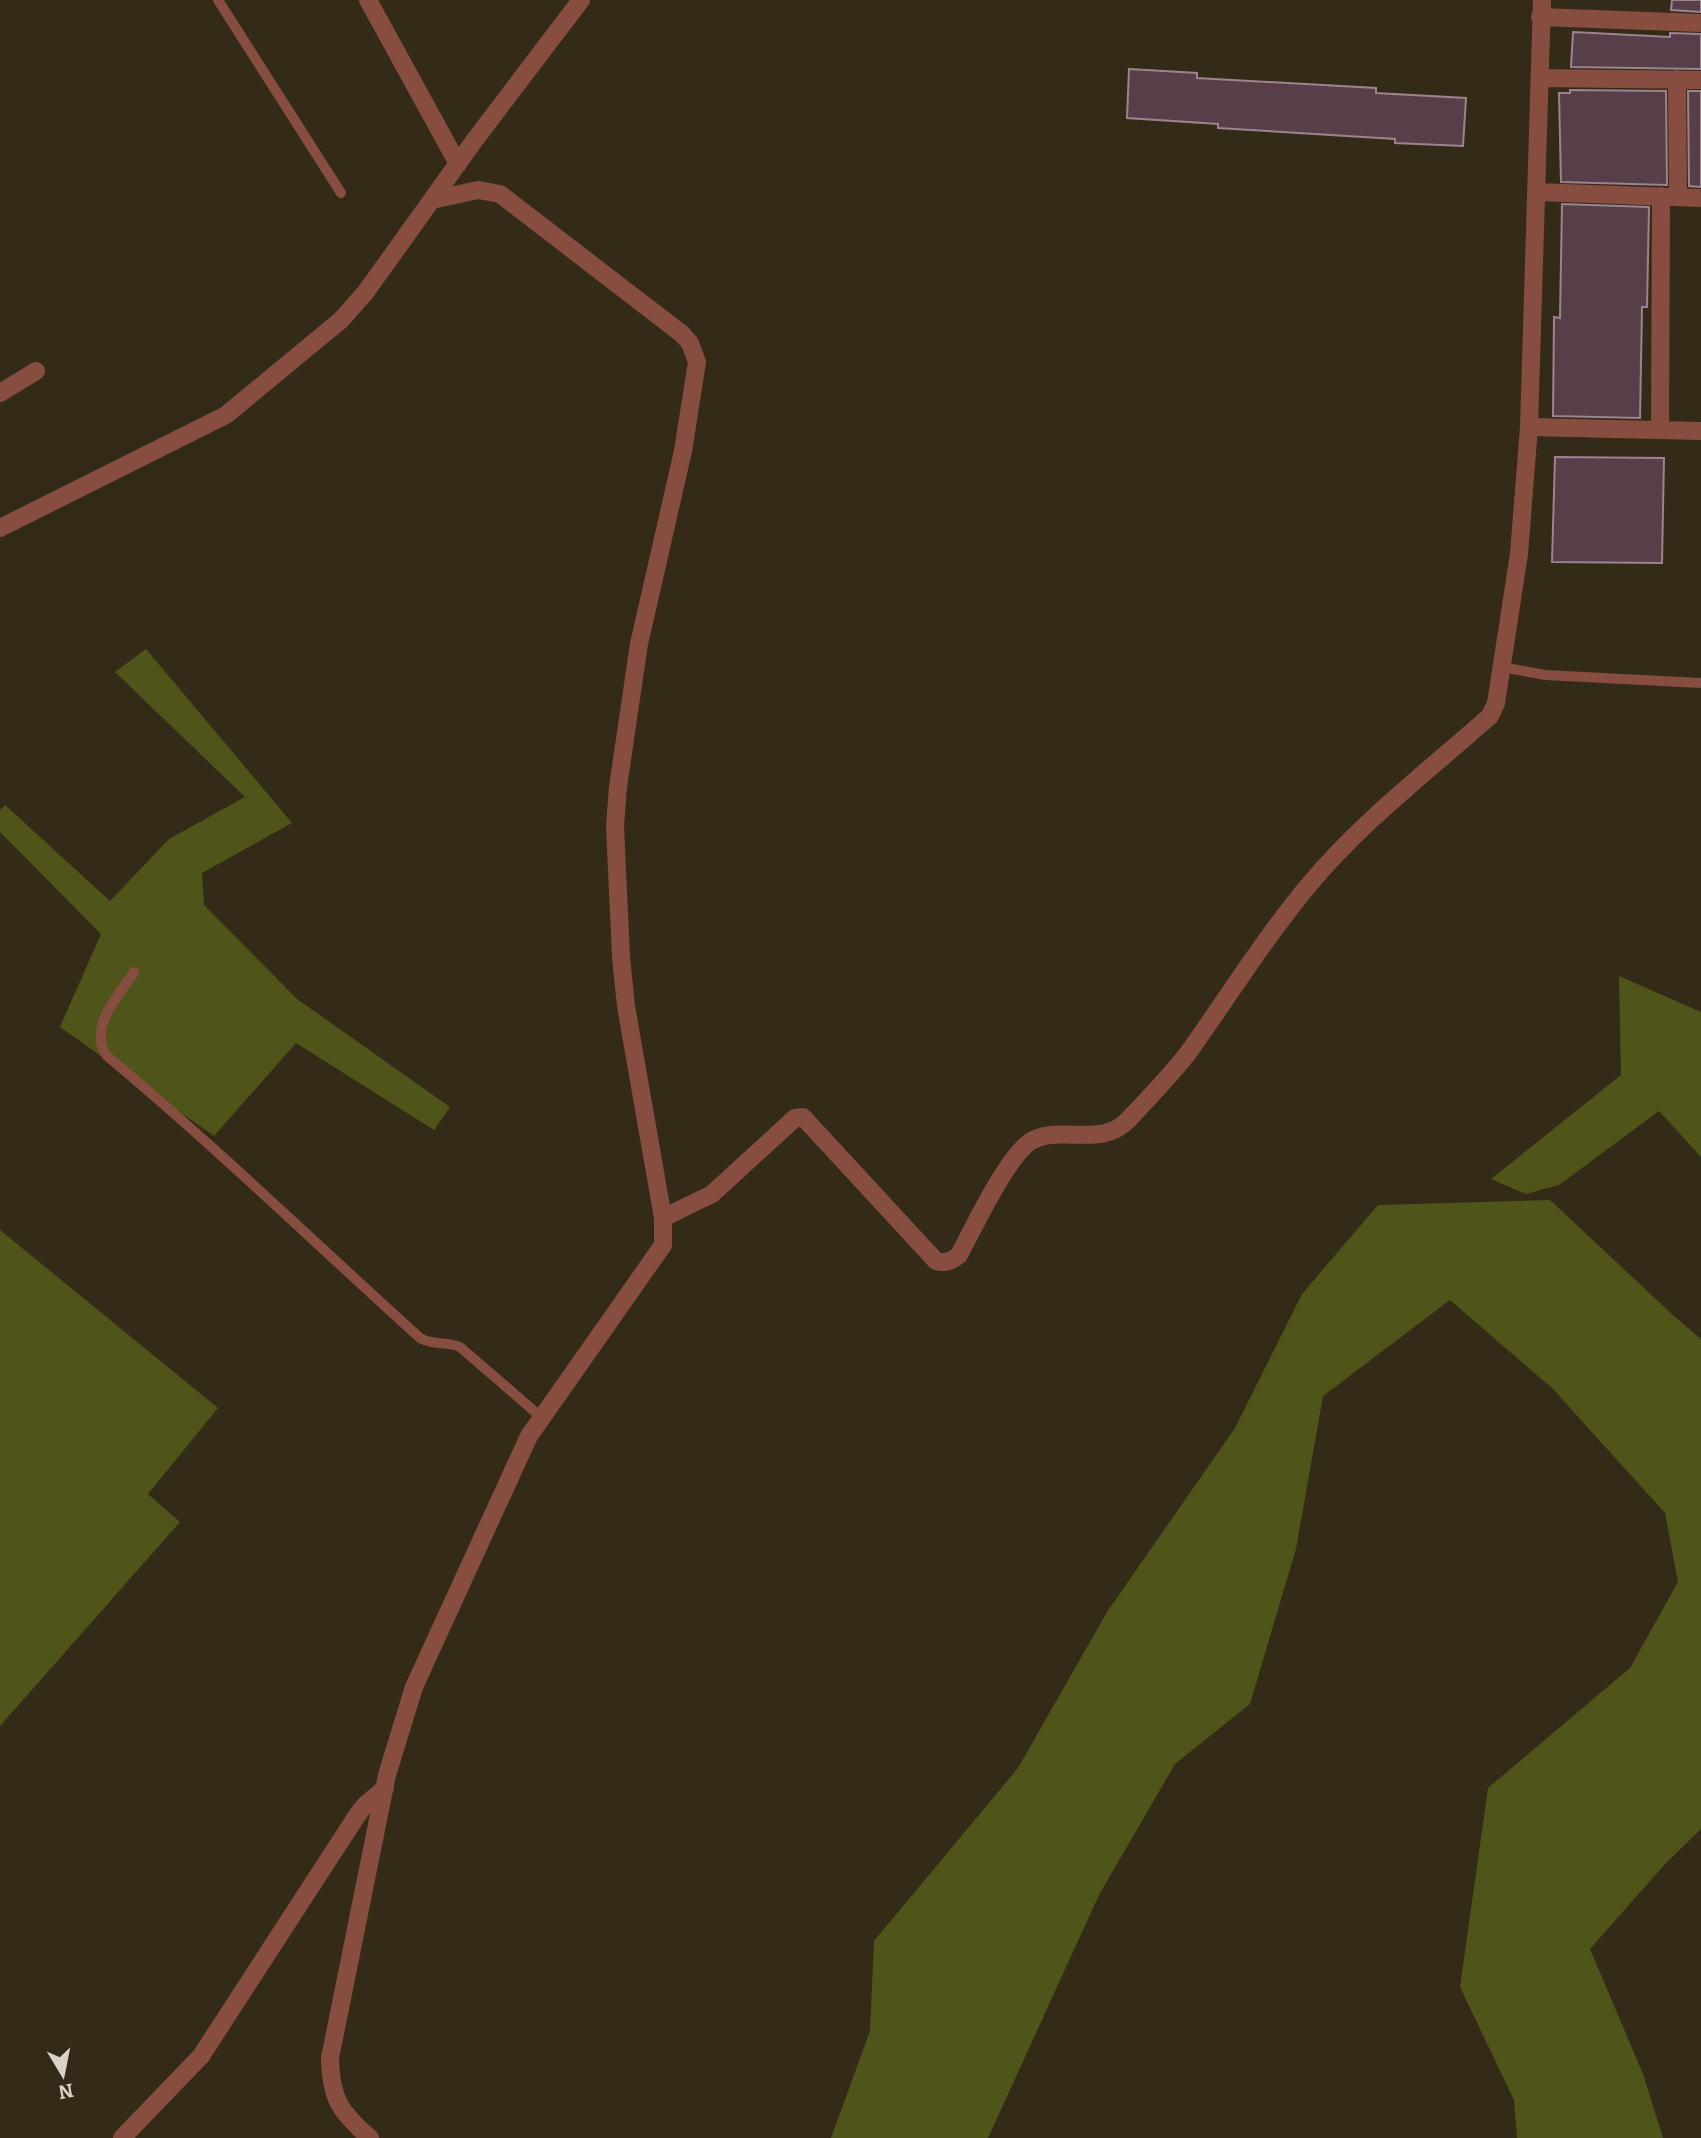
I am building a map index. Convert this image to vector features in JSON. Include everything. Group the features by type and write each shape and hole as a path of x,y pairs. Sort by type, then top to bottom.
{"street":[{"path":"368,0 458,164"},
{"path":"2,522 203,428 245,402 353,309 581,0"},
{"path":"663,1218 712,1194 796,1118 803,1116 936,1261 953,1260 959,1255 1009,1166 1030,1142 1050,1136 1106,1134 1126,1122 1188,1052 1251,958 1325,866 1350,840 1490,716 1496,703 1519,554 1529,427 1541,9 1701,23"},
{"path":"1541,78 1701,80"},
{"path":"1660,430 1669,197 1677,79"},
{"path":"370,2138 342,2112 333,2084 330,2058 385,1788 415,1687 528,1436 661,1251 664,1237 626,1006 620,943 615,826 618,786 641,631 683,451 697,362 690,343 682,334 500,194 478,190 432,200"},
{"path":"1536,192 1701,198"},
{"path":"0,393 36,371"},
{"path":"1529,427 1701,431"},
{"path":"122,2138 201,2056 358,1814 385,1788"}],"lane":[{"path":"218,0 341,194"},
{"path":"1502,667 1545,675 1701,683"},
{"path":"134,972 100,1029 102,1048 107,1056 174,1112 420,1338 433,1344 456,1344 541,1417"}],"green space":[{"path":"146,649 292,823 202,873 204,905 297,999 450,1107 434,1130 296,1043 214,1136 60,1027 101,934 0,832 0,810 5,805 110,901 169,839 245,797 115,672"},
{"path":"1619,976 1701,1012 1701,1157 1659,1111 1559,1185 1526,1194 1491,1179 1621,1075"},
{"path":"1550,1200 1701,1339 1701,1829 1665,1864 1590,1949 1643,2074 1663,2138 1517,2138 1514,2100 1460,1987 1488,1788 1630,1668 1678,1582 1665,1513 1553,1389 1450,1300 1323,1396 1296,1549 1250,1704 1175,1764 1099,1895 988,2138 831,2138 870,2031 874,1941 1018,1768 1107,1612 1235,1428 1302,1294 1378,1205"},
{"path":"0,1230 218,1408 148,1494 180,1522 0,1726"}],"building":[{"path":"1672,0 1701,0 1701,12 1671,10"},
{"path":"1573,32 1670,37 1670,33 1701,34 1701,69 1571,67"},
{"path":"1129,69 1197,73 1197,78 1376,88 1376,93 1466,98 1463,146 1395,143 1395,139 1218,128 1218,124 1127,118"},
{"path":"1570,90 1666,91 1667,185 1561,182 1559,93 1570,93"},
{"path":"1688,91 1701,91 1701,187 1689,186"},
{"path":"1562,204 1649,207 1647,307 1642,307 1640,418 1553,416 1554,317 1560,318"},
{"path":"1555,457 1664,458 1662,563 1552,562"}]}
